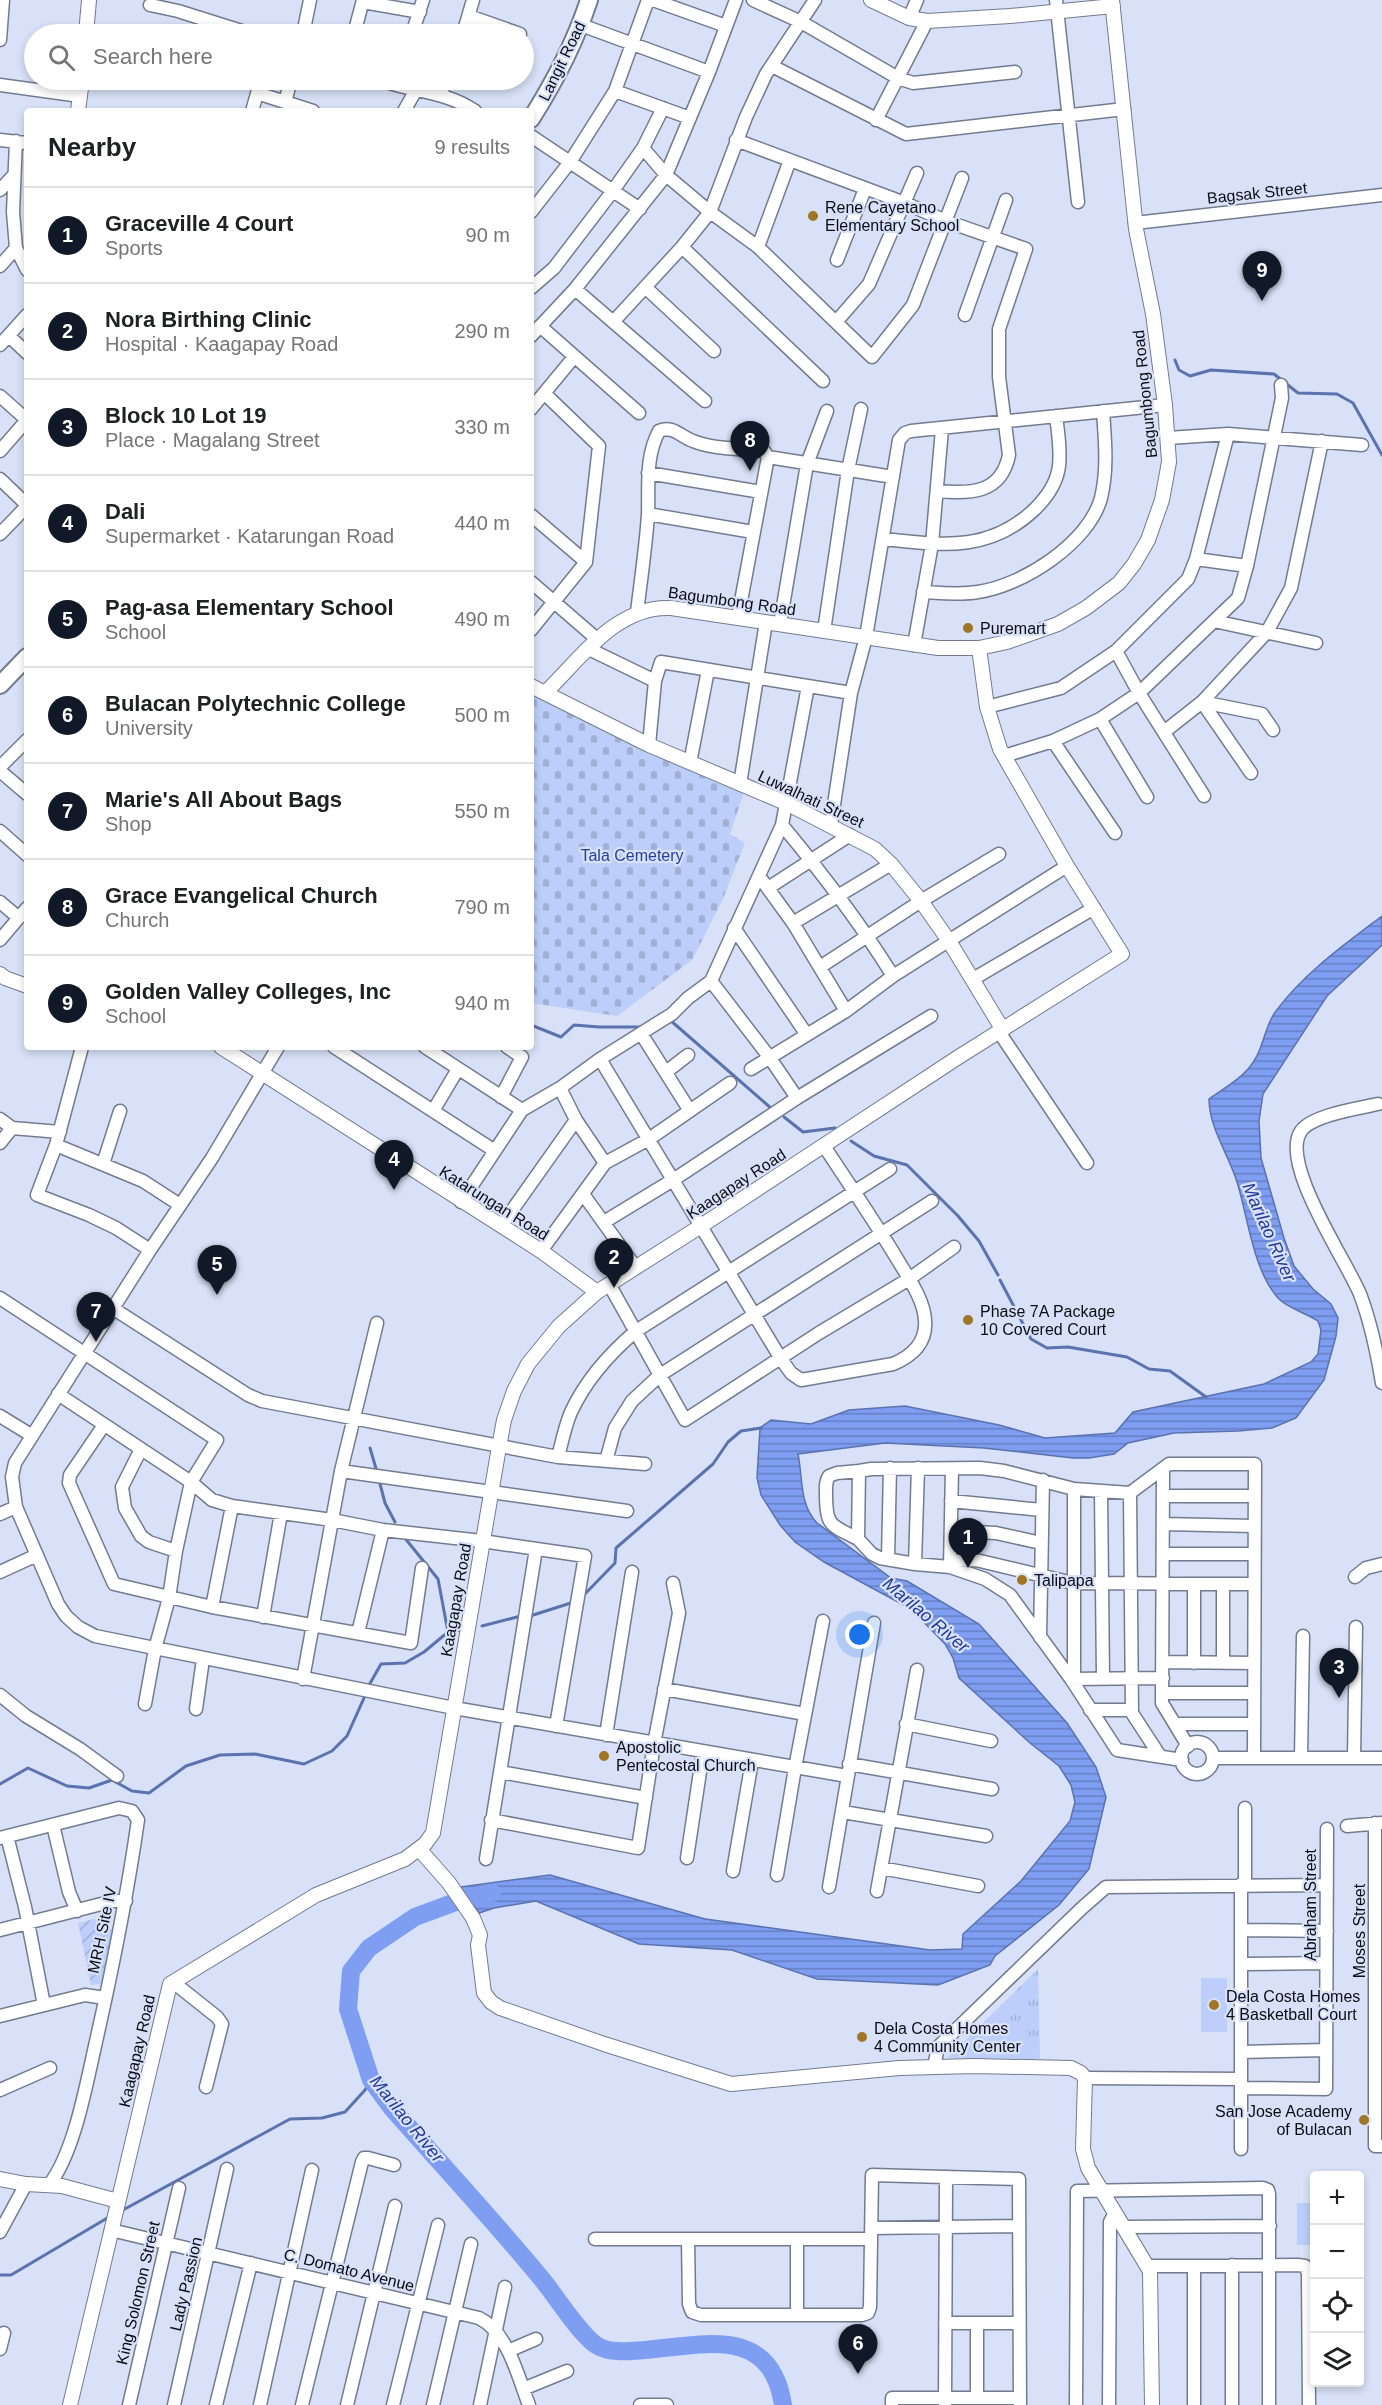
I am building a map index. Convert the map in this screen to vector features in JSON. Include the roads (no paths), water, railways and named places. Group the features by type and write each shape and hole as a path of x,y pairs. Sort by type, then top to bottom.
{"main road":[{"name":"Langit Road","path":"534,114 555,81 581,25 589,0"},
{"path":"0,685 24,660"}],"street":[{"path":"0,40 3,0"},
{"path":"87,24 89,0"},
{"path":"305,24 310,0"},
{"path":"466,24 473,0"},
{"path":"534,208 570,162 615,91 648,0"},
{"path":"653,0 726,26"},
{"path":"534,333 575,289 666,175 736,0"},
{"path":"753,0 801,22 898,78 913,83 1015,72"},
{"path":"614,321 682,247 710,212 736,140 772,66 815,0"},
{"path":"871,0 909,18 927,21 1057,6 1112,3"},
{"path":"909,18 917,0"},
{"path":"357,24 363,1 421,6 415,24"},
{"name":"Bagumbong Road","path":"546,692 614,626 638,612 661,608 914,645 948,649 979,648 1025,637 1058,624 1086,608 1119,584 1143,549 1159,513 1168,474 1168,438 1154,314 1136,223 1112,3"},
{"path":"150,4 217,24"},
{"path":"1057,6 1078,202"},
{"path":"469,16 492,24"},
{"path":"876,120 927,21"},
{"path":"581,25 709,72"},
{"path":"772,66 906,135 1124,109"},
{"path":"0,85 24,88"},
{"path":"36,90 80,96"},
{"path":"78,108 81,90"},
{"path":"253,108 258,90"},
{"path":"285,102 288,90"},
{"path":"406,108 416,90 441,94 469,108"},
{"path":"441,94 442,90"},
{"path":"615,91 690,118"},
{"path":"257,93 304,108"},
{"path":"534,285 554,268 612,192 643,148 663,108"},
{"path":"534,138 640,209"},
{"path":"0,140 22,142 13,176 13,212 16,248 24,264"},
{"path":"736,140 905,203 946,221 1026,249 999,329 999,377 1009,455 1006,468 999,478 987,488 976,491 938,491"},
{"path":"643,148 666,175 710,212 758,247 872,357 913,305 962,178"},
{"path":"758,247 790,160"},
{"path":"836,321 869,284 917,173"},
{"path":"0,190 13,176"},
{"path":"837,260 865,189"},
{"name":"Bagsak Street","path":"1136,223 1382,195"},
{"path":"964,315 1006,200"},
{"path":"682,247 822,381"},
{"path":"0,266 16,248"},
{"path":"645,288 714,351"},
{"path":"575,289 705,400"},
{"path":"24,318 4,340 24,351"},
{"path":"540,326 639,413"},
{"path":"534,407 574,357"},
{"path":"1004,756 1053,741 1100,719 1139,693 1238,598 1247,566 1282,398 1281,385"},
{"path":"534,626 586,562 599,446 545,394"},
{"path":"0,396 24,417"},
{"path":"831,824 851,693 866,637 893,477 900,440 904,433 1165,405"},
{"path":"824,631 848,470 861,409"},
{"path":"740,784 756,678 773,623 807,464 827,411"},
{"path":"923,592 977,592 998,588 1052,560 1073,540 1090,522 1101,500 1106,449 1103,411"},
{"path":"884,539 932,544 974,542 992,537 1024,519 1038,506 1055,482 1060,451 1056,416"},
{"path":"0,451 24,423"},
{"path":"638,612 648,514 648,473 652,445 658,431 664,429 679,432 691,441 701,444 764,451 768,457 893,477"},
{"path":"914,645 932,544 942,429"},
{"path":"987,707 1061,688 1116,651 1188,579 1196,559 1228,434"},
{"path":"1168,438 1228,434 1362,445"},
{"path":"1164,732 1202,702 1267,632 1291,588 1322,441"},
{"path":"738,618 768,457"},
{"path":"648,473 760,492"},
{"path":"0,479 24,502"},
{"path":"0,534 24,508"},
{"path":"648,514 753,532"},
{"path":"534,518 586,562"},
{"path":"1196,559 1247,566"},
{"path":"534,585 593,645 655,681"},
{"path":"1214,621 1316,643"},
{"path":"973,979 1094,908 1067,866 1004,756 987,707 979,648"},
{"path":"1116,651 1139,693 1204,796"},
{"path":"649,745 655,681 661,662 851,693"},
{"path":"690,763 708,670"},
{"name":"Luwalhati Street","path":"534,687 649,745 831,824 875,849 891,864 921,901 949,941 1001,1031"},
{"path":"461,1202 522,1110 560,1088 600,1059 642,1035 672,1014 688,998 711,981 782,825 788,804 808,687"},
{"path":"1202,702 1262,714 1273,730"},
{"path":"1202,702 1251,774"},
{"path":"1100,719 1147,797"},
{"path":"1053,741 1115,833"},
{"path":"24,743 0,769 24,791"},
{"path":"782,825 812,860 868,936 893,976"},
{"path":"0,831 24,852"},
{"path":"768,888 850,835"},
{"path":"820,967 921,901 999,854"},
{"path":"793,923 891,864"},
{"path":"751,1069 846,1011 893,976 1067,866"},
{"path":"759,876 793,923 846,1011"},
{"path":"0,902 23,913 0,940"},
{"name":"Kaagapay Road","path":"70,2405 169,1988 173,1982 316,1895 395,1863 419,1849 429,1839 435,1827 504,1420 514,1391 528,1364 559,1326 603,1288 1122,954 1094,908"},
{"path":"734,928 807,1035"},
{"path":"2,979 24,985"},
{"path":"711,981 770,1058 797,1098"},
{"path":"604,1222 673,1180 797,1098 931,1016"},
{"path":"1001,1031 1087,1163"},
{"path":"642,1035 690,1111"},
{"path":"81,1050 60,1132 37,1196 89,1215 116,1228 150,1250"},
{"name":"Katarungan Road","path":"226,1050 461,1202 603,1288"},
{"path":"276,1050 212,1158 150,1250 15,1462 12,1477 16,1507 58,1604 66,1616 78,1627 95,1636 303,1680 795,1768 898,1771 992,1789"},
{"path":"339,1050 495,1151"},
{"path":"430,1050 522,1110"},
{"path":"501,1097 522,1057 512,1050"},
{"path":"666,1072 688,1055"},
{"path":"600,1059 781,1359 797,1378 807,1380 893,1364 913,1354 922,1341 926,1322 924,1310 909,1279 824,1146"},
{"path":"433,1111 458,1069"},
{"path":"541,1251 605,1163 649,1139 730,1083"},
{"path":"560,1088 576,1120 605,1163"},
{"path":"1378,1104 1325,1118 1308,1125 1301,1130 1296,1142 1296,1152 1309,1195 1359,1293 1372,1332 1382,1383"},
{"path":"103,1164 120,1112"},
{"path":"0,1119 12,1128 60,1132"},
{"path":"501,1226 576,1120"},
{"path":"0,1143 12,1128"},
{"path":"56,1145 143,1181 180,1205"},
{"path":"558,1457 571,1413 595,1373 621,1343 636,1331 891,1169"},
{"path":"583,1194 636,1268"},
{"path":"606,1461 615,1428 632,1401 660,1375 932,1201"},
{"path":"603,1288 636,1331 685,1420 909,1279 954,1247"},
{"path":"0,1298 218,1440 191,1482 176,1551 169,1598 155,1649 145,1704"},
{"path":"114,1309 248,1395 270,1402 558,1457 645,1464"},
{"path":"303,1680 340,1472 377,1323"},
{"path":"58,1394 191,1482 212,1500 232,1506 332,1520 383,1530 585,1556 556,1726"},
{"path":"0,1416 31,1435"},
{"path":"104,1425 70,1475 70,1488 112,1583 212,1607 411,1643 422,1568"},
{"path":"141,1449 122,1487 125,1508 141,1536 149,1542 176,1551"},
{"path":"1254,1584 1102,1585 1073,1583 1042,1577 976,1560 950,1564 915,1564 888,1559 872,1554 858,1539 835,1527 826,1516 826,1480 837,1473 891,1468 1004,1471 1074,1489 1130,1493 1169,1464 1255,1464 1254,1758"},
{"path":"888,1559 891,1468"},
{"path":"915,1564 918,1468"},
{"path":"950,1564 952,1469"},
{"path":"1163,1469 1162,1703 1188,1746"},
{"path":"340,1472 627,1511"},
{"path":"858,1539 859,1472"},
{"path":"1040,1637 1043,1480"},
{"path":"1072,1679 1074,1489"},
{"path":"1101,1492 1103,1678"},
{"path":"1130,1493 1132,1710 1160,1756"},
{"path":"1163,1496 1255,1496"},
{"path":"951,1501 1042,1510"},
{"path":"212,1607 232,1506"},
{"path":"0,1514 16,1507"},
{"path":"263,1617 281,1512"},
{"path":"1163,1524 1254,1526"},
{"path":"358,1633 383,1530"},
{"path":"951,1532 996,1533 1041,1543"},
{"path":"486,1859 536,1549"},
{"path":"1163,1554 1254,1554"},
{"path":"0,1572 37,1555"},
{"path":"950,1564 985,1579 1010,1595 1072,1679 1117,1750 1182,1760"},
{"path":"1355,1577 1366,1568 1382,1564"},
{"path":"606,1736 632,1572"},
{"path":"491,1820 638,1848 654,1744 679,1613 673,1583"},
{"path":"1194,1584 1194,1663"},
{"path":"1223,1584 1223,1663"},
{"path":"777,1875 805,1713 824,1621"},
{"path":"829,1887 874,1623"},
{"path":"1354,1758 1356,1628"},
{"path":"1301,1758 1303,1636"},
{"path":"196,1709 203,1659"},
{"path":"1163,1662 1254,1663"},
{"path":"877,1891 917,1670"},
{"path":"1072,1679 1163,1678"},
{"path":"664,1689 805,1713"},
{"path":"1162,1694 1254,1693"},
{"path":"0,1695 26,1716 81,1749 117,1776"},
{"path":"1090,1710 1132,1710"},
{"path":"906,1724 991,1741"},
{"path":"1175,1724 1254,1724"},
{"path":"1196,1742 1204,1744 1211,1750 1213,1758 1210,1767 1198,1774 1185,1769 1182,1760 1184,1750 1196,1742"},
{"path":"687,1858 703,1752"},
{"path":"1213,1758 1382,1758"},
{"path":"733,1871 752,1761"},
{"path":"500,1772 646,1798"},
{"name":"MRH Site IV","path":"4,1837 119,1808 132,1810 138,1820 126,1900 82,2102 58,2174 49,2185"},
{"path":"1241,2150 1241,1930 1245,1808"},
{"path":"843,1812 986,1836"},
{"path":"1347,1826 1379,1823"},
{"name":"Moses Street","path":"1379,1823 1379,2146"},
{"path":"53,1825 69,1892 77,1911"},
{"name":"Abraham Street","path":"1241,2084 1326,2089 1327,1828"},
{"path":"4,1837 27,1922 44,2005"},
{"path":"419,1849 449,1883 476,1932 484,1993 491,2002 500,2008 721,2082 731,2084 934,2067 1071,2068 1077,2070 1085,2078 1241,2084"},
{"path":"881,1868 978,1886"},
{"path":"934,2067 938,2048 1106,1887 1327,1885"},
{"path":"0,1930 126,1900"},
{"path":"1241,1930 1327,1931"},
{"path":"1241,1965 1326,1963"},
{"path":"173,1982 217,2017 222,2024 206,2087"},
{"path":"0,2016 85,1995 105,1998"},
{"path":"1241,2052 1326,2050"},
{"path":"0,2090 50,2068"},
{"path":"1085,2078 1083,2149 1088,2168 1149,2266 1152,2405"},
{"path":"302,2405 364,2158 394,2165"},
{"name":"Lady Passion","path":"174,2405 210,2253 227,2169"},
{"path":"260,2405 312,2170"},
{"path":"688,2239 689,2304 692,2312 701,2315 862,2315 868,2313 870,2307 872,2175 1019,2179 1020,2401 977,2398 945,2401 892,2398 892,2405"},
{"path":"945,2401 946,2177"},
{"path":"0,2179 26,2184 49,2185 118,2201"},
{"path":"0,2232 26,2184"},
{"name":"King Solomon Street","path":"129,2405 179,2188"},
{"path":"1076,2405 1075,2195 1080,2190 1263,2188 1268,2190 1269,2194 1270,2226 1269,2405"},
{"path":"347,2405 395,2206"},
{"path":"1109,2405 1110,2222 1115,2213"},
{"path":"393,2405 438,2225"},
{"path":"595,2239 797,2239 946,2226 1019,2226"},
{"path":"1124,2227 1270,2226"},
{"name":"C. Domato Avenue","path":"111,2230 479,2318 489,2323 508,2351 529,2405"},
{"path":"797,2239 797,2315"},
{"path":"434,2405 471,2244"},
{"path":"216,2405 251,2264"},
{"path":"1232,2265 1232,2405"},
{"path":"1149,2266 1298,2265 1308,2269 1309,2405"},
{"path":"1194,2266 1194,2405"},
{"path":"480,2405 505,2287"},
{"path":"945,2323 1019,2323"},
{"path":"977,2323 977,2398"},
{"path":"0,2349 4,2333"},
{"path":"508,2351 536,2339"},
{"path":"523,2389 567,2371"},
{"path":"640,2405 667,2405"}],"water":[{"path":"1382,916 1382,945 1327,996 1263,1094 1259,1121 1261,1158 1284,1238 1294,1266 1313,1289 1331,1304 1338,1318 1336,1336 1324,1380 1296,1418 1272,1428 1174,1433 1128,1443 1114,1454 1089,1458 984,1448 885,1443 798,1454 804,1499 811,1516 817,1523 891,1578 907,1581 979,1624 1067,1723 1096,1767 1106,1797 1089,1869 1059,1905 995,1956 990,1965 938,1985 817,1979 732,1950 639,1944 536,1901 494,1908 479,1913 460,1887 550,1875 705,1919 930,1950 962,1949 963,1934 1021,1881 1070,1821 1075,1802 1071,1785 1059,1766 1030,1743 959,1678 953,1658 945,1644 911,1609 824,1562 795,1542 780,1525 761,1495 757,1478 760,1428 771,1420 811,1424 849,1410 905,1406 999,1425 1045,1438 1115,1433 1133,1412 1264,1384 1311,1362 1318,1354 1321,1330 1318,1321 1282,1302 1263,1273 1252,1243 1234,1172 1212,1120 1209,1099 1239,1078 1251,1066 1273,1015 1299,984"}],"waterway":[{"path":"1175,360 1179,370 1190,376 1211,370 1274,374 1298,393 1337,394 1353,403 1382,455"},
{"path":"670,1020 772,1109"},
{"path":"534,1026 561,1037 574,1025 641,1027"},
{"path":"784,1117 803,1132 835,1128"},
{"path":"851,1141 874,1156 907,1165 958,1216 979,1241 998,1275"},
{"path":"1000,1280 1031,1339 1047,1348 1068,1347 1127,1357 1149,1369 1170,1371 1206,1397"},
{"path":"582,1597 615,1563 616,1548 713,1464 728,1442 741,1431 761,1428"},
{"path":"370,1448 377,1472"},
{"path":"379,1480 385,1503 395,1522"},
{"path":"404,1537 438,1579 448,1632"},
{"path":"530,1616 574,1602"},
{"path":"482,1626 521,1616"},
{"path":"368,1687 381,1664 405,1663 424,1652 448,1632 462,1630"},
{"path":"0,1784 28,1768 67,1786 89,1788 112,1780 132,1791 149,1793 186,1766 220,1755 255,1754 304,1764 332,1751 347,1736 364,1698"},
{"name":"Marilao River","path":"492,1893 469,1897 415,1917 369,1948 351,1971 348,2009 371,2080 391,2107 504,2235 575,2323 596,2345 607,2350 627,2351 711,2344 750,2351 765,2362 776,2379 783,2405"},
{"path":"123,2210 290,2119 322,2118 345,2112 371,2080"},
{"path":"0,2275 11,2275 109,2217"}],"place":[{"name":"Rene Cayetano Elementary School","path":"813,216"},
{"name":"Golden Valley Colleges, Inc","path":"1262,301"},
{"name":"Grace Evangelical Church","path":"750,471"},
{"name":"Puremart","path":"968,628"},
{"name":"Dali","path":"394,1190"},
{"name":"Nora Birthing Clinic","path":"614,1288"},
{"name":"Pag-asa Elementary School","path":"217,1295"},
{"name":"Phase 7A Package 10 Covered Court","path":"968,1320"},
{"name":"Marie's All About Bags","path":"96,1342"},
{"name":"Graceville 4 Court","path":"968,1568"},
{"name":"Talipapa","path":"1022,1580"},
{"name":"Block 10 Lot 19","path":"1339,1698"},
{"name":"Apostolic Pentecostal Church","path":"604,1756"},
{"name":"Dela Costa Homes 4 Basketball Court","path":"1214,2005"},
{"name":"Dela Costa Homes 4 Community Center","path":"862,2037"},
{"name":"San Jose Academy of Bulacan","path":"1364,2120"},
{"name":"Bulacan Polytechnic College","path":"858,2374"}],"park label":[{"name":"Tala Cemetery","path":"632,855"}]}
